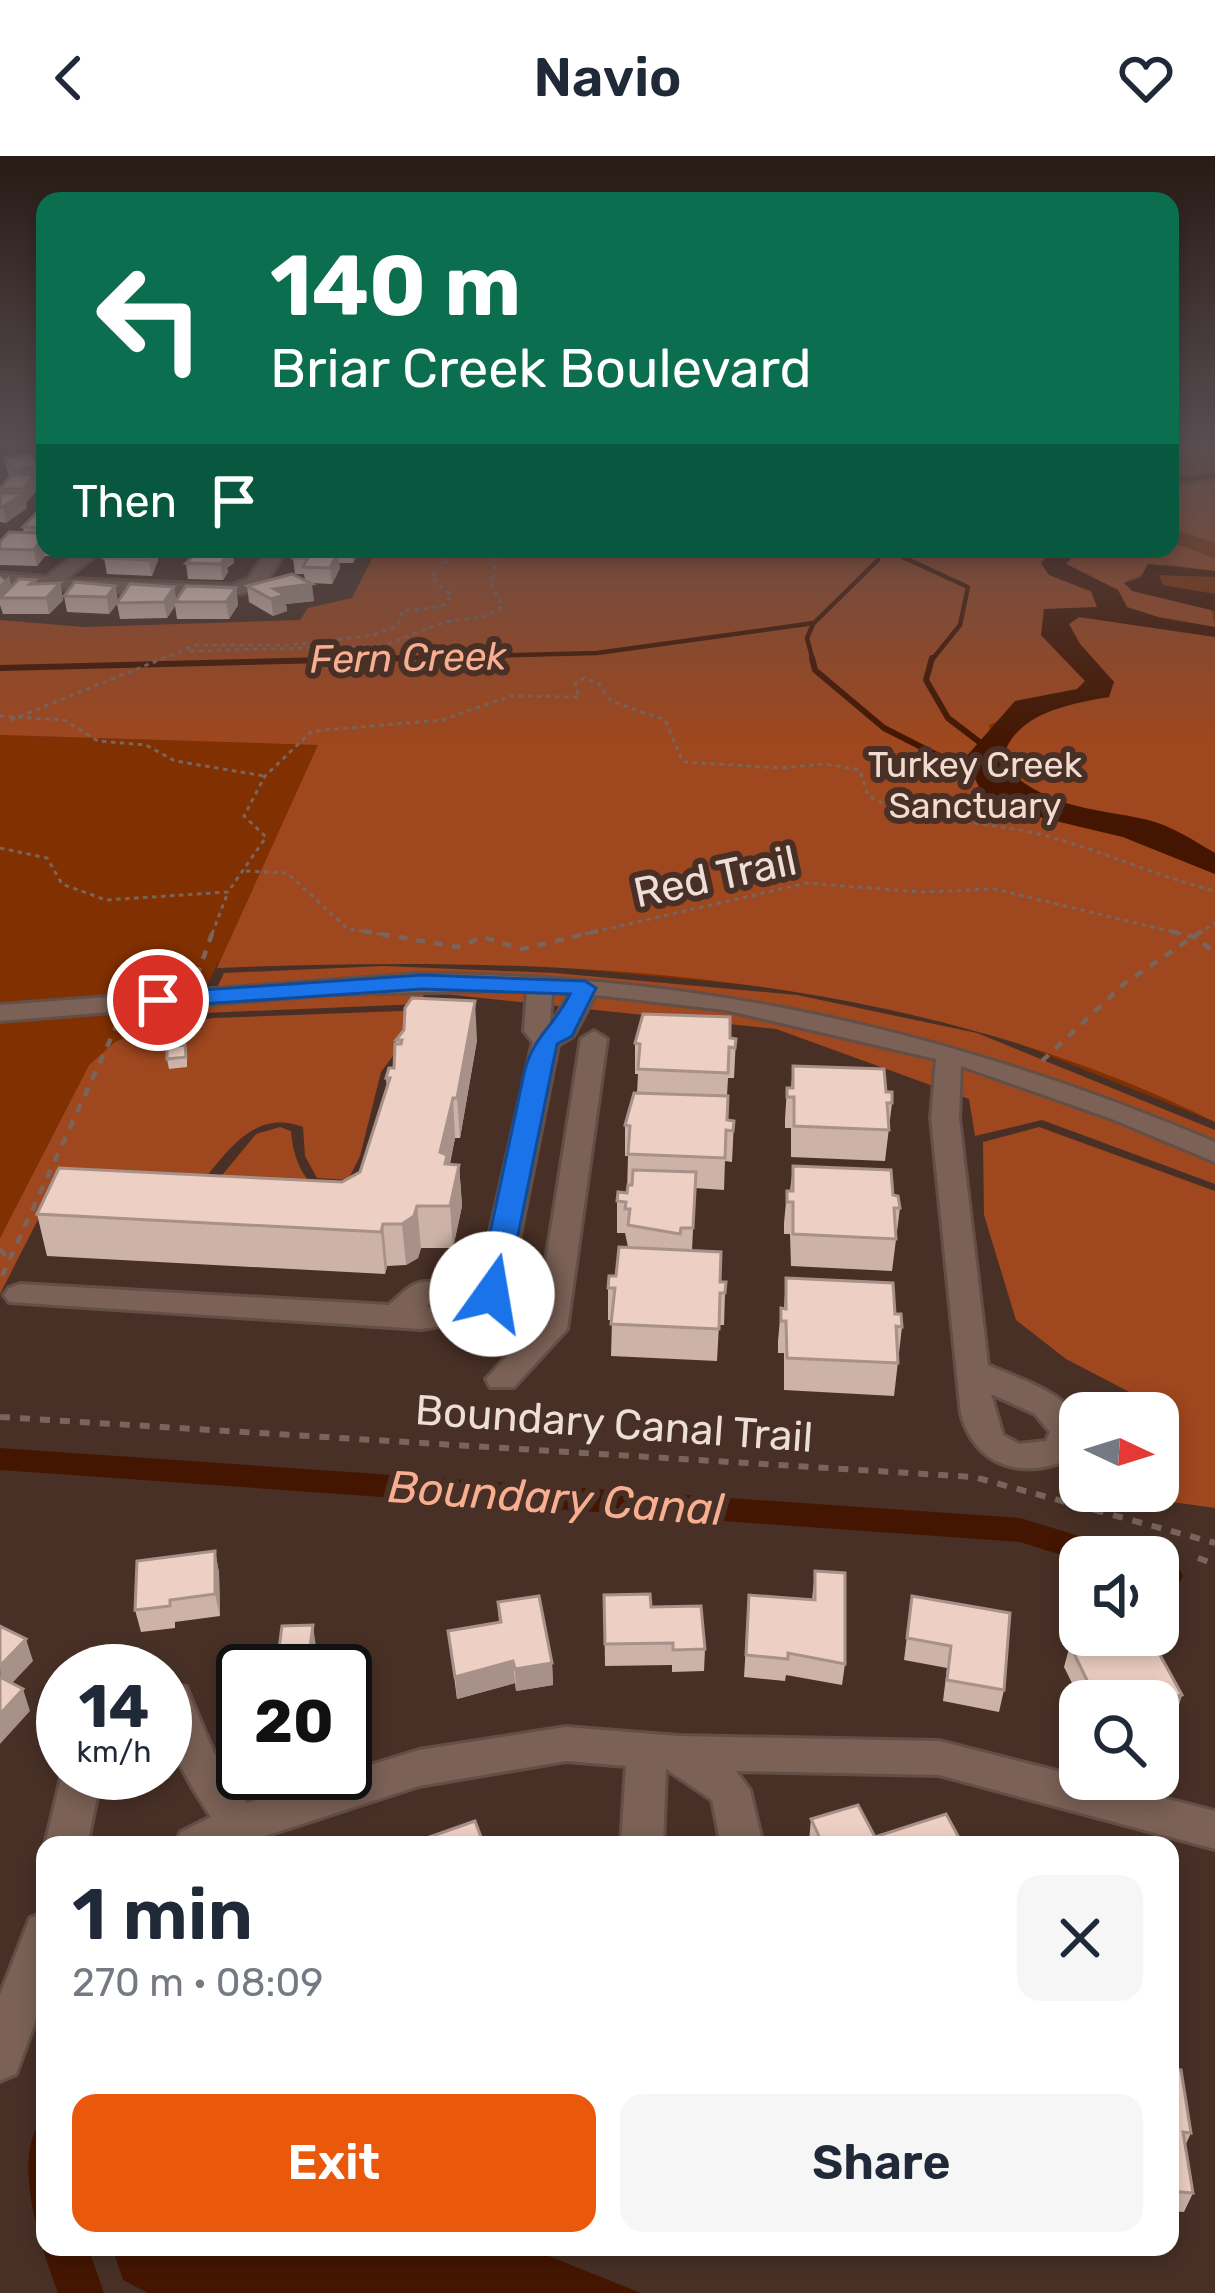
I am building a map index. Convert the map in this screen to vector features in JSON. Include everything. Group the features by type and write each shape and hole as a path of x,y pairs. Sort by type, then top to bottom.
{"street":[{"path":"51,582 83,558"},
{"path":"0,578 234,590 254,583 272,558"},
{"path":"0,1013 422,982 540,985 688,997 951,1054 1155,1125 1215,1153"},
{"path":"540,985 537,1031 546,1041"},
{"path":"10,1288 397,1316 458,1318 477,1311 492,1294 546,1041 564,1030 585,988"},
{"path":"502,1379 551,1329 594,1039"},
{"path":"951,1054 945,1078 945,1118 974,1372"},
{"path":"1155,1125 1215,1168"},
{"path":"520,1160 574,1163"},
{"path":"455,1274 498,1267"},
{"path":"397,1316 426,1290"},
{"path":"214,1836 238,1824 419,1768 566,1744 939,1758 1215,1830"},
{"path":"192,1747 238,1824"},
{"path":"644,1836 663,1751"},
{"path":"663,1751 730,1790 740,1836"},
{"path":"68,1836 76,1800"},
{"path":"0,2058 36,1957"}],"path":[{"path":"11,720 196,645 312,642 373,635 398,626 402,610 441,608 452,596 430,578 450,558"},
{"path":"185,651 382,646 446,622 488,616 503,606 492,587 496,558"},
{"path":"190,997 228,892 266,837 244,816 265,776 312,730 442,720 511,696 578,697 575,684 584,678 599,685 611,701 665,720 683,762 780,768 825,764 860,770 868,796 894,813 936,815 1043,835 1215,891"},
{"path":"0,716 64,720 98,741 146,745 175,761 265,776"},
{"path":"0,848 46,859 62,884 106,900 228,892"},
{"name":"Red Trail","path":"246,871 287,873 348,929 458,947 483,937 522,949 807,884 920,892 994,889 1197,938 1215,953"},
{"path":"1023,1076 1125,982 1215,923"},
{"path":"10,1288 9,1261 127,1003"},
{"path":"0,1249 9,1261"},
{"name":"Boundary Canal Trail","path":"0,1417 974,1477 1215,1543"},
{"path":"1198,1558 1215,1564"}],"green space":[{"name":"Turkey Creek Sanctuary","path":"1179,544 1215,544 1215,1122 982,1029 800,990 556,967 385,961 217,968 219,960 169,1068 89,1065 0,1238 0,735 318,745 403,558 1179,558"},
{"path":"1179,545 1215,558 1215,571 1167,564 1125,582 1211,608 1215,627 1127,607 1118,590 1066,564 1072,558 1179,558"},
{"name":"Turkey Creek Sanctuary","path":"372,558 1045,558 1041,563 1049,575 1091,592 1098,608 1041,635 1085,681 1078,689 989,725 1001,808 1123,837 1215,874 1215,1122 1098,1071 977,1031 853,1002 727,982 472,965 217,968 318,745 0,735 0,620 84,627 300,620 308,608 352,598"},
{"path":"1079,617 1215,637 1215,853 1157,823 1054,799 1002,765 1007,748 1029,722 1114,682 1069,624"},
{"path":"384,966 555,973 797,995 977,1033 1215,1130 1215,1184 1042,1120 975,1136 969,1099 776,1029 425,992 420,1004 205,1013 224,973"},
{"path":"427,1010 381,1072 360,1156 348,1180 317,1178 305,1156 303,1127 268,1124 240,1139 193,1193 47,1202 0,1294 0,1238 89,1065 115,1042 144,1029 213,1018"},
{"path":"280,1127 291,1131 298,1162 312,1184 358,1221 205,1196 256,1134"},
{"path":"1039,1127 1215,1191 1215,1508 1179,1503 1179,1392 1129,1392 1066,1359 1016,1320 984,1215 983,1142"}],"shaded area":[{"path":"1045,558 1072,558 1066,564 1118,590 1127,607 1215,627 1215,637 1079,617 1069,624 1114,682 1109,697 1058,708 1027,723 1006,748 1002,765 1054,799 1174,830 1215,853 1215,874 1123,837 1001,808 979,787 965,758 1015,701 1077,689 1085,681 1041,635 1044,609 1097,607 1091,591 1049,575 1041,563"},
{"path":"1148,564 1215,571 1215,577 1159,575 1163,585 1215,594 1215,611 1132,591 1124,583 1140,578"},
{"path":"36,2130 36,2223 29,2177"},
{"path":"46,2256 91,2256 104,2293 58,2293"},
{"path":"115,2256 548,2256 641,2293 148,2293 123,2280"}],"building":[{"path":"0,544 36,544 34,550 0,549"},
{"path":"191,558 225,558 221,564 186,563"},
{"path":"308,558 335,558 330,568 303,567"},
{"path":"292,574 312,584 274,589 285,595 271,599 247,586"},
{"path":"19,579 35,580 30,584 60,583 46,598 0,598"},
{"path":"75,582 115,586 107,597 64,596"},
{"path":"130,584 174,587 164,602 117,603"},
{"path":"186,586 236,588 226,602 175,602"},
{"path":"412,998 475,1001 457,1098 453,1098 440,1152 447,1155 445,1164 459,1165 450,1206 417,1206 414,1216 402,1224 383,1224 381,1232 37,1214 59,1168 342,1182 360,1172 390,1078 386,1078 389,1068 394,1068 395,1044 401,1044 402,1040 396,1040 404,1030 405,1008"},
{"path":"643,1014 730,1017 730,1038 736,1039 735,1048 729,1047 728,1073 638,1069 640,1044 635,1043"},
{"path":"185,1045 186,1057 167,1059 167,1047"},
{"path":"793,1066 884,1069 886,1092 892,1092 892,1103 887,1103 889,1130 794,1126 794,1097 787,1097 787,1088 793,1088"},
{"path":"634,1093 728,1096 727,1120 734,1121 733,1131 726,1130 725,1158 628,1154 630,1126 625,1125"},
{"path":"793,1166 891,1170 893,1195 898,1196 900,1208 894,1208 896,1239 793,1234 793,1202 787,1202 787,1191 793,1191"},
{"path":"633,1170 696,1172 693,1228 681,1228 680,1234 628,1225 630,1209 625,1209 626,1202 617,1201 618,1192 627,1193 632,1185"},
{"path":"619,1247 721,1252 720,1282 726,1282 725,1293 720,1293 719,1329 611,1324 615,1288 608,1288 609,1276 616,1276"},
{"path":"786,1278 893,1283 895,1314 901,1314 902,1327 896,1326 898,1363 787,1358 786,1321 781,1321"},
{"path":"215,1551 215,1594 135,1610 137,1561"},
{"path":"815,1571 845,1573 845,1664 788,1653 788,1659 746,1655 749,1595 815,1600"},
{"path":"650,1594 651,1607 701,1606 705,1649 673,1650 673,1643 605,1644 604,1595"},
{"path":"539,1596 552,1663 515,1669 513,1661 455,1677 448,1631 501,1622 498,1602"},
{"path":"912,1596 1010,1613 1004,1690 947,1680 951,1646 907,1638"},
{"path":"313,1625 310,1644 280,1644 282,1626"},
{"path":"0,1626 26,1639 0,1666"},
{"path":"1075,1656 1161,1656 1174,1680 1087,1680"},
{"path":"0,1677 23,1689 0,1714"},
{"path":"858,1805 874,1836 819,1836 811,1819"},
{"path":"946,1814 958,1836 878,1836"},
{"path":"475,1821 481,1836 432,1836"},
{"path":"1179,2070 1191,2133 1183,2132 1193,2193 1179,2192"}],"waterway":[{"name":"Fern Creek","path":"332,660 597,653 814,623 878,558"},
{"path":"905,558 968,587 960,625 931,661"},
{"name":"Fern Creek","path":"813,624 807,638 813,661"},
{"name":"Fern Creek","path":"332,660 409,658"},
{"name":"Fern Creek","path":"812,658 815,670 884,728 982,778"},
{"name":"Fern Creek","path":"0,668 332,660"},
{"name":"Fern Creek","path":"289,661 332,660"},
{"path":"931,661 926,680 948,718 982,744"},
{"name":"Boundary Canal","path":"0,1459 1020,1530 1059,1542"}],"route":[{"path":"158,1000 422,982 585,988 564,1030 546,1041 537,1069 492,1294"}]}
